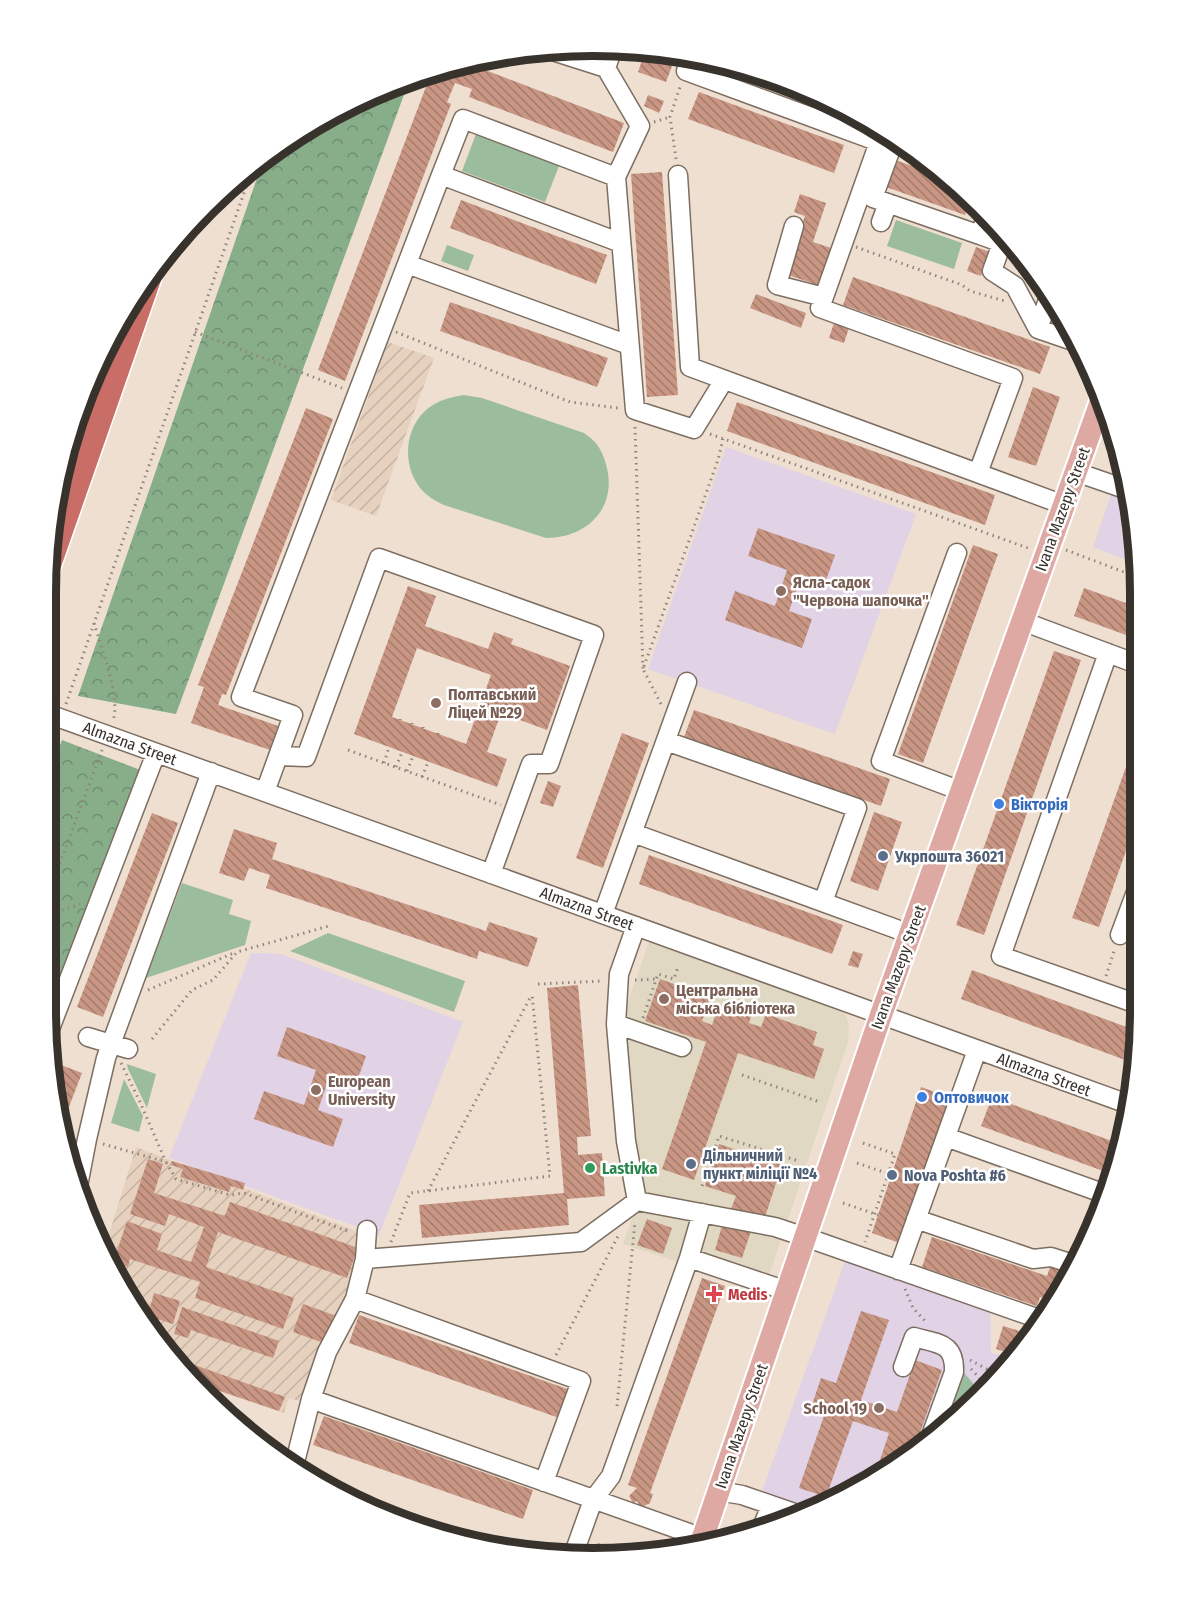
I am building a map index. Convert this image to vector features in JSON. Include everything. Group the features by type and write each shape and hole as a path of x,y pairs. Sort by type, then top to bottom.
{"highway":[{"path":"59,531 137,310"}],"main road":[{"name":"Ivana Mazepy Street","path":"703,1536 881,1015 1098,410"}],"street":[{"path":"606,68 610,56"},
{"path":"570,57 606,68 640,126 616,177 635,410 694,429 724,380"},
{"path":"691,65 855,124"},
{"path":"266,792 293,715 241,697 462,119 616,177"},
{"path":"883,141 820,308 1012,378 978,473"},
{"path":"884,141 873,198 1000,242"},
{"path":"441,175 621,243"},
{"path":"678,176 690,367 1064,505"},
{"path":"881,222 888,203"},
{"path":"980,235 984,225"},
{"path":"794,226 777,285 824,297"},
{"path":"1001,244 992,271 1015,286 1038,329 1066,339"},
{"path":"407,264 628,345"},
{"path":"1038,329 1046,305"},
{"path":"1076,472 1120,487"},
{"path":"957,553 881,761 961,791"},
{"path":"278,756 306,757 379,558 594,634 549,764 531,764 491,874"},
{"path":"1022,621 1130,661"},
{"path":"1108,653 1001,956 1130,1002"},
{"path":"603,914 687,682"},
{"name":"Almazna Street","path":"56,716 1122,1102"},
{"path":"669,734 857,808 823,902"},
{"path":"56,1013 156,753"},
{"path":"81,1172 106,1058 119,1047 127,1000 211,772"},
{"path":"633,833 910,934"},
{"path":"1120,935 1130,907"},
{"path":"636,926 619,974 616,1024 626,1141 637,1201"},
{"path":"616,1024 682,1047"},
{"path":"88,1037 119,1047"},
{"path":"898,1270 978,1050"},
{"path":"946,1137 1099,1192"},
{"path":"364,1259 581,1242 637,1201 775,1227 1034,1317"},
{"path":"576,1547 593,1500 611,1476 689,1258 702,1214"},
{"path":"916,1220 1033,1259 1051,1257 1067,1262"},
{"path":"297,1459 311,1399 327,1352 355,1299 364,1259 366,1234"},
{"path":"689,1258 787,1291"},
{"path":"355,1299 581,1381 544,1482"},
{"path":"903,1367 914,1337 947,1348 953,1354 954,1372 935,1423"},
{"path":"311,1399 697,1537"},
{"path":"718,1491 742,1495 788,1511"},
{"path":"766,1519 771,1505"}],"path":[{"path":"678,176 670,117 689,64"},
{"path":"56,708 94,623 248,182"},
{"path":"843,242 962,285 970,291 1026,308"},
{"path":"383,327 570,402 635,410 643,669 669,734"},
{"path":"195,332 357,394"},
{"path":"694,429 1129,575"},
{"path":"643,669 718,460 723,439"},
{"path":"94,623 111,679 115,714"},
{"path":"56,874 108,735"},
{"path":"384,763 389,747"},
{"path":"348,750 514,809"},
{"path":"396,767 402,752"},
{"path":"407,771 413,756"},
{"path":"422,777 428,762"},
{"path":"56,912 101,896"},
{"path":"127,1000 237,952 329,926"},
{"path":"1100,991 1120,935"},
{"path":"152,1039 192,990 213,980 237,952"},
{"path":"639,1032 658,974 674,979 678,967"},
{"path":"538,984 657,979"},
{"path":"384,1258 410,1193 428,1191 550,1176 532,994 428,1191"},
{"path":"119,1047 136,1093 166,1162 176,1179 230,1196 244,1193 366,1234"},
{"path":"742,1075 820,1102"},
{"path":"702,1186 719,1136 799,1161"},
{"path":"87,1139 166,1162"},
{"path":"860,1256 895,1154 863,1143"},
{"path":"856,1163 890,1174"},
{"path":"617,1407 637,1201"},
{"path":"843,1203 876,1214"},
{"path":"552,1371 555,1355 621,1232"},
{"path":"964,1357 991,1371"}],"shaded area":[{"path":"388,342 434,358 376,516 331,500"},
{"name":"Ясла-садок \"Червона шапочка\"","path":"726,447 916,514 835,734 648,669"},
{"path":"1117,477 1126,523 1129,561 1093,547"},
{"path":"650,939 840,1008 847,1018 848,1042 764,1290 623,1244 640,1196 622,1019"},
{"name":"European University","path":"251,953 281,954 463,1022 379,1235 169,1158"},
{"path":"136,1147 369,1236 314,1405 289,1398 284,1413 212,1389 189,1364 146,1309 107,1240"},
{"name":"School 19","path":"847,1256 990,1306 991,1353 1003,1356 973,1390 920,1436 892,1457 862,1475 831,1492 782,1513 787,1500 762,1491"}],"green space":[{"path":"401,91 405,92 176,714 78,696 259,173 294,146 324,128 387,96"},
{"path":"476,134 559,166 545,202 462,171"},
{"path":"896,220 962,243 954,269 887,246"},
{"path":"447,245 474,255 468,271 441,261"},
{"path":"464,395 482,398 584,433 595,442 602,452 609,487 601,511 593,520 572,533 546,538 444,505 423,492 410,468 408,456 411,432 424,412 433,405"},
{"path":"62,740 143,771 56,1000 56,756"},
{"path":"182,883 233,900 229,914 251,921 245,945 146,978"},
{"path":"328,933 465,981 454,1012 290,951"},
{"path":"127,1064 156,1074 147,1108 128,1069"},
{"path":"124,1079 143,1116 139,1132 111,1123"},
{"path":"961,1369 976,1387 945,1416"}],"building":[{"path":"643,58 674,62 666,82 638,72"},
{"path":"480,68 624,123 613,152 469,97 472,89 455,83 447,102 451,104 345,381 318,370 428,82"},
{"path":"699,92 844,145 834,173 688,119"},
{"path":"648,95 664,101 659,113 644,106"},
{"path":"895,160 918,168 919,166 967,208 965,215 886,187"},
{"path":"662,172 678,395 647,397 631,174"},
{"path":"800,194 826,203 813,242 834,249 821,286 785,274 805,216 794,212"},
{"path":"461,200 607,255 596,284 450,228"},
{"path":"976,247 990,252 981,276 967,271"},
{"path":"853,277 1050,347 1040,374 843,305"},
{"path":"756,294 806,313 801,328 750,308"},
{"path":"450,302 608,358 597,387 440,331"},
{"path":"1051,312 1062,332 1046,326"},
{"path":"834,323 849,328 844,343 829,338"},
{"path":"1033,387 1060,397 1036,466 1008,457"},
{"path":"737,402 995,495 985,525 727,431"},
{"path":"306,408 333,419 226,695 222,694 218,705 278,726 270,750 191,723 204,687 198,685"},
{"path":"758,528 835,555 825,583 802,575 789,611 812,619 802,648 725,620 735,591 775,606 787,570 748,556"},
{"path":"973,545 998,554 923,763 898,754"},
{"path":"408,586 436,596 425,626 488,649 494,632 513,639 511,644 570,666 547,730 501,713 487,752 507,759 497,787 354,734","holes":["417,648 491,675 466,744 392,717"]},
{"path":"1084,588 1130,604 1130,636 1074,616"},
{"path":"1054,651 1081,660 984,935 956,925"},
{"path":"694,710 890,779 881,806 684,737"},
{"path":"622,733 649,743 603,868 576,858"},
{"path":"1130,756 1130,840 1099,927 1072,918"},
{"path":"548,781 561,786 553,807 540,803"},
{"path":"874,812 902,822 878,891 850,881"},
{"path":"152,813 178,823 103,1017 77,1007"},
{"path":"234,829 277,843 272,859 486,931 489,922 538,938 528,967 479,951 477,959 266,888 270,875 249,868 244,881 219,873"},
{"path":"649,855 843,925 832,954 639,884"},
{"path":"853,951 863,954 858,968 848,965"},
{"path":"972,970 1129,1028 1128,1061 961,999"},
{"path":"660,979 711,997 702,1021 712,1025 719,1004 751,1016 749,1023 761,1027 766,1014 817,1032 813,1045 824,1049 814,1079 738,1053 694,1180 662,1169 706,1042 645,1021"},
{"path":"578,985 591,1136 577,1137 578,1155 602,1153 605,1196 567,1199 569,1225 422,1238 419,1205 564,1193 547,988"},
{"path":"287,1027 366,1056 356,1084 330,1075 318,1110 343,1119 333,1147 254,1119 264,1091 304,1105 316,1070 277,1056"},
{"path":"59,1064 82,1073 66,1115"},
{"path":"921,1087 951,1098 902,1244 872,1233"},
{"path":"992,1097 1114,1142 1105,1172 981,1126"},
{"path":"719,1144 782,1165 764,1220 731,1209 736,1196 705,1186"},
{"path":"148,1159 163,1164 154,1193 225,1216 230,1202 358,1248 347,1278 218,1232 206,1267 294,1298 283,1329 195,1298 200,1282 130,1259 128,1267 120,1265 115,1256 127,1221 162,1234 157,1250 191,1262 204,1227 169,1214 165,1226 130,1214"},
{"path":"172,1161 245,1183 243,1190 231,1186 229,1192 180,1177 183,1169 171,1165"},
{"path":"647,1219 672,1228 663,1254 637,1245"},
{"path":"723,1222 751,1231 742,1258 715,1250"},
{"path":"932,1237 1047,1276 1050,1267 1062,1271 1046,1299 1040,1297 1037,1306 922,1267"},
{"path":"702,1278 725,1286 650,1493 653,1494 650,1503 640,1506 637,1501 633,1503 629,1496 637,1488 628,1485"},
{"path":"154,1293 180,1301 173,1324 152,1317 149,1313"},
{"path":"303,1304 334,1315 324,1343 293,1332"},
{"path":"182,1307 279,1341 273,1358 191,1330 188,1338 174,1334"},
{"path":"861,1311 889,1320 861,1400 897,1412 915,1360 942,1370 919,1437 878,1465 889,1433 853,1421 827,1494 823,1496 799,1488 826,1410 812,1405 821,1378 836,1383"},
{"path":"359,1315 570,1390 559,1418 349,1343"},
{"path":"1003,1326 1023,1332 1007,1352 996,1349"},
{"path":"188,1363 285,1397 279,1411 211,1388"},
{"path":"324,1416 533,1490 523,1519 313,1445"},
{"path":"598,1543 609,1547 596,1548"}],"place":[{"name":"Ясла-садок \"Червона шапочка\"","path":"781,591"},
{"name":"Полтавський Ліцей №29","path":"436,703"},
{"name":"Вікторія","path":"999,804"},
{"name":"Укрпошта 36021","path":"883,856"},
{"name":"Центральна міська бібліотека","path":"664,999"},
{"name":"European University","path":"316,1090"},
{"name":"Оптовичок","path":"922,1097"},
{"name":"Дільничний пункт міліції №4","path":"691,1164"},
{"name":"Lastivka","path":"590,1168"},
{"name":"Nova Poshta #6","path":"892,1175"},
{"name":"Medis","path":"714,1294"},
{"name":"School 19","path":"879,1408"}]}
